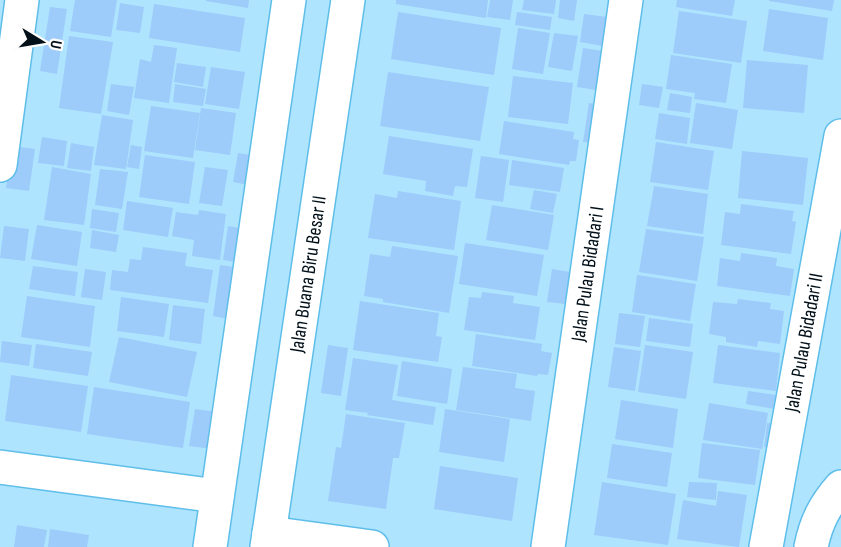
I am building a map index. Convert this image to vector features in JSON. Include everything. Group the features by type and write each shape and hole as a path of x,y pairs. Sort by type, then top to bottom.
{"street":[{"path":"0,165 22,0"},
{"path":"210,547 289,0"},
{"name":"Jalan Buana Biru Besar II","path":"268,540 348,0"},
{"name":"Jalan Pulau Bidadari I","path":"548,547 626,0"},
{"name":"Jalan Pulau Bidadari II","path":"766,547 841,136"},
{"path":"0,467 217,496"},
{"path":"811,547 814,532 826,503 841,486"},
{"path":"268,540 372,547"}],"building":[{"path":"75,0 117,0 111,37 70,31"},
{"path":"206,0 249,0 248,8"},
{"path":"396,0 488,0 486,18 396,4"},
{"path":"490,0 513,0 510,20 487,17"},
{"path":"524,0 556,0 554,14 522,10"},
{"path":"560,0 577,0 574,21 558,18"},
{"path":"677,0 735,0 732,16 676,7"},
{"path":"769,0 834,0 832,11"},
{"path":"120,3 144,7 140,33 116,30"},
{"path":"154,4 245,18 240,52 149,38"},
{"path":"50,7 67,9 57,74 40,71"},
{"path":"769,9 828,18 823,60 763,51"},
{"path":"679,11 747,21 741,63 673,53"},
{"path":"398,12 501,28 494,75 391,59"},
{"path":"517,12 552,17 550,30 515,25"},
{"path":"584,14 607,17 603,46 580,42"},
{"path":"518,28 550,33 543,74 512,69"},
{"path":"554,33 578,36 572,71 548,67"},
{"path":"69,36 113,42 101,114 59,108"},
{"path":"154,45 177,48 169,103 134,98 140,59 151,62"},
{"path":"583,48 603,51 596,90 577,87"},
{"path":"671,55 732,64 726,103 694,99 695,93 666,89"},
{"path":"747,60 808,65 804,113 743,108"},
{"path":"177,63 206,67 203,87 174,82"},
{"path":"211,67 245,72 239,109 205,104"},
{"path":"388,72 489,87 480,141 380,126"},
{"path":"513,76 573,83 568,124 508,117"},
{"path":"111,84 134,87 129,115 107,111"},
{"path":"175,84 206,89 203,106 173,102"},
{"path":"642,84 663,87 659,108 639,105"},
{"path":"670,93 692,97 690,113 667,110"},
{"path":"589,103 609,106 603,144 583,142"},
{"path":"696,103 738,110 732,149 690,143"},
{"path":"151,106 200,113 193,158 144,151"},
{"path":"201,108 236,113 230,155 195,150"},
{"path":"659,113 690,118 687,144 655,139"},
{"path":"102,115 133,120 126,169 94,165"},
{"path":"504,121 574,132 573,139 579,140 576,161 570,161 569,165 499,154"},
{"path":"389,136 473,149 467,187 455,186 453,196 425,191 426,181 383,174"},
{"path":"42,137 67,141 64,166 38,163"},
{"path":"656,142 714,151 708,190 650,182"},
{"path":"71,143 94,147 91,171 67,168"},
{"path":"131,145 142,147 139,169 127,167"},
{"path":"12,146 35,149 29,191 6,188"},
{"path":"742,151 808,158 803,205 738,198"},
{"path":"238,153 258,156 253,186 233,182"},
{"path":"145,155 195,162 189,204 139,197"},
{"path":"481,156 509,160 503,202 475,198"},
{"path":"512,160 564,168 560,192 509,185"},
{"path":"52,167 91,174 84,225 44,220"},
{"path":"205,167 228,170 222,206 199,203"},
{"path":"100,169 128,172 122,209 95,205"},
{"path":"654,186 708,194 703,234 647,226"},
{"path":"534,190 557,194 553,213 530,209"},
{"path":"398,191 461,201 454,250 368,238 375,194 397,198"},
{"path":"127,201 173,208 168,237 123,230"},
{"path":"741,204 794,211 792,221 796,222 791,254 721,245 725,212 740,214"},
{"path":"492,205 554,215 548,250 486,240"},
{"path":"92,209 119,213 116,232 90,228"},
{"path":"199,210 226,214 220,260 192,256 194,240 172,236 176,212 198,215"},
{"path":"37,225 82,232 77,266 31,259"},
{"path":"4,226 29,229 25,261 0,258"},
{"path":"228,226 251,230 246,264 223,260"},
{"path":"646,229 704,237 697,281 639,272"},
{"path":"92,230 119,235 116,252 90,248"},
{"path":"465,243 544,255 537,296 459,284"},
{"path":"392,246 458,256 449,313 383,302 383,299 364,296 370,254 390,257"},
{"path":"143,247 187,253 185,266 213,270 208,303 110,290 112,270 128,272 130,259 141,260"},
{"path":"741,253 777,258 776,266 794,269 790,296 717,286 720,258 740,261"},
{"path":"220,265 241,268 233,320 213,316"},
{"path":"33,266 78,272 75,296 29,289"},
{"path":"85,269 106,272 102,300 81,297"},
{"path":"552,269 570,272 565,304 547,302"},
{"path":"637,275 696,284 690,321 632,312"},
{"path":"482,292 514,296 513,303 540,307 535,340 464,330 469,297 481,298"},
{"path":"27,296 95,306 90,347 21,337"},
{"path":"121,297 169,304 164,337 117,331"},
{"path":"738,299 771,303 770,309 784,311 780,344 758,341 757,347 726,342 726,337 709,334 713,302 737,304"},
{"path":"360,301 439,313 436,336 442,337 438,362 353,350"},
{"path":"173,305 205,309 201,344 169,340"},
{"path":"619,313 645,316 640,347 615,344"},
{"path":"649,318 693,324 690,347 646,341"},
{"path":"476,334 542,344 541,351 552,353 548,375 538,374 537,376 472,366"},
{"path":"119,337 197,352 187,397 109,382"},
{"path":"2,341 32,345 29,366 0,362"},
{"path":"36,344 92,352 88,376 33,368"},
{"path":"328,345 348,348 341,396 321,393"},
{"path":"645,345 693,352 686,399 638,392"},
{"path":"718,345 780,353 776,391 713,383"},
{"path":"614,347 641,351 635,391 608,387"},
{"path":"353,358 398,365 392,400 436,407 433,425 345,410"},
{"path":"402,361 452,369 447,404 397,396"},
{"path":"463,367 517,374 515,388 535,391 531,421 456,410"},
{"path":"11,375 88,386 81,432 5,421"},
{"path":"94,387 190,402 183,448 87,434"},
{"path":"748,391 776,395 774,409 746,404"},
{"path":"621,400 678,409 673,448 615,439"},
{"path":"709,403 768,413 762,449 703,440"},
{"path":"195,409 218,412 212,449 189,446"},
{"path":"445,409 510,419 504,462 439,452"},
{"path":"346,414 405,423 399,458 393,458 386,509 328,501 336,447 341,448"},
{"path":"767,423 778,424 774,448 764,447"},
{"path":"702,443 760,450 755,485 698,478"},
{"path":"612,444 672,453 667,487 607,478"},
{"path":"440,466 518,478 512,521 434,509"},
{"path":"602,482 676,494 668,545 594,535"},
{"path":"689,482 717,483 716,500 687,497"},
{"path":"718,491 747,495 739,547 677,539 683,500 716,506"},
{"path":"17,525 47,530 44,547 14,547"},
{"path":"50,529 89,535 87,547 48,547"}]}
